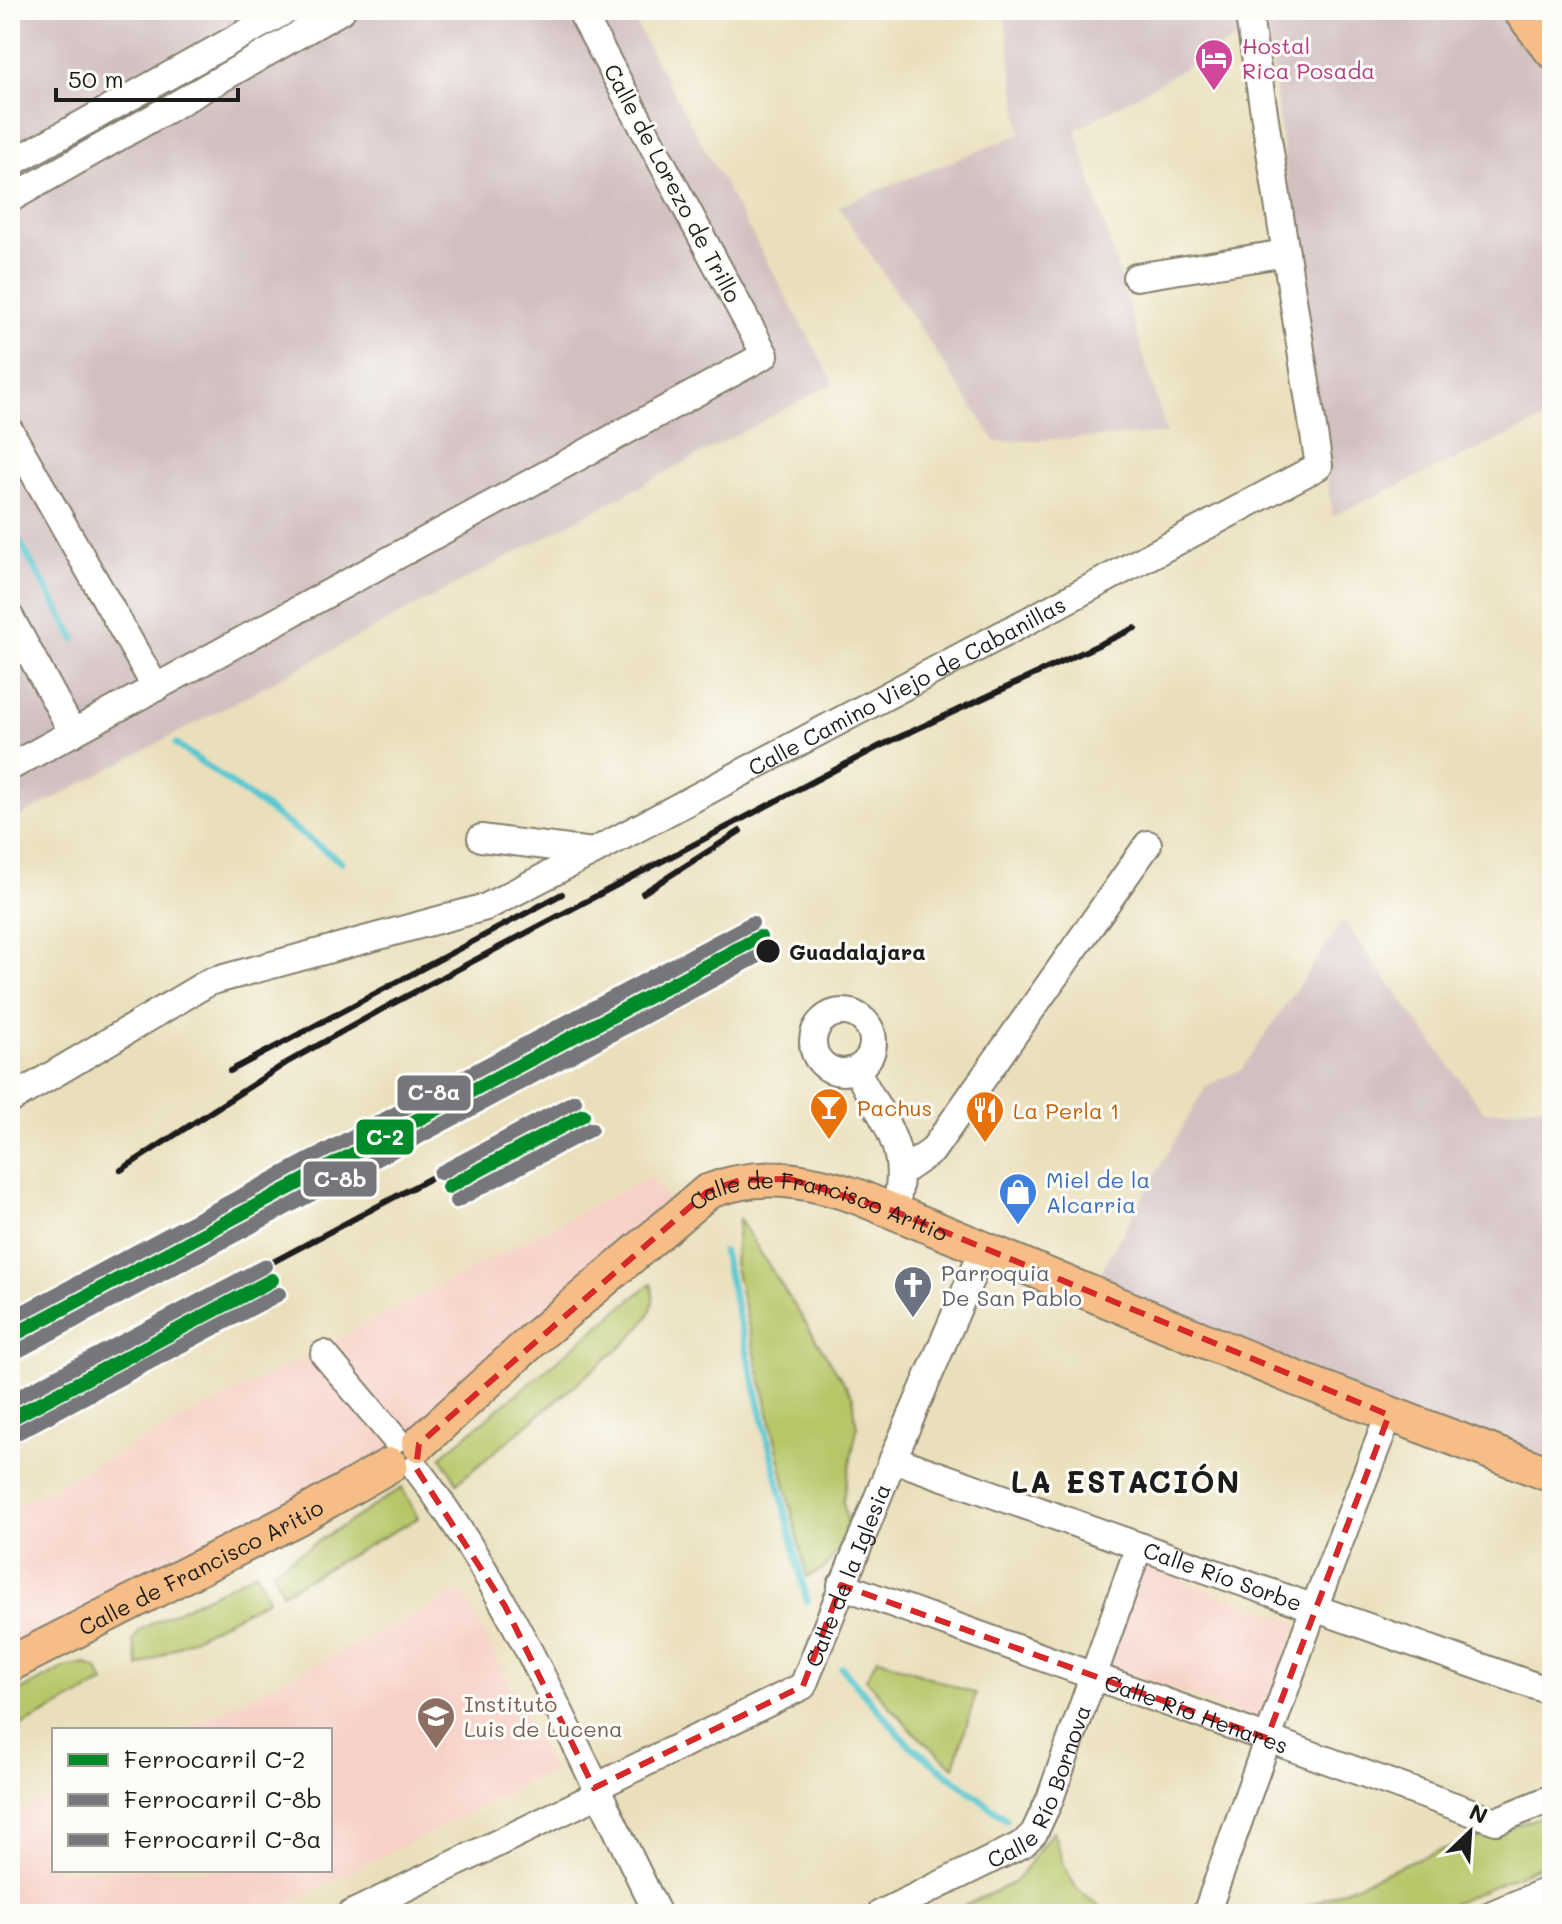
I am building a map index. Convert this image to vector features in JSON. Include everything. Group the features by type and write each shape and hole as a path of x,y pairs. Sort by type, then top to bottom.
{"main road":[{"path":"1520,10 1552,51"},
{"name":"Calle de Francisco Aritio","path":"10,1664 299,1517 405,1454 535,1338 707,1192 740,1180 790,1179 834,1189 1389,1415 1552,1475"}],"street":[{"path":"10,164 287,10"},
{"path":"10,199 342,10"},
{"name":"Calle de Lorezo de Trillo","path":"156,688 765,355 580,10"},
{"path":"1136,277 1286,253 1248,10"},
{"name":"Calle Camino Viejo de Cabanillas","path":"10,1100 209,982 486,907 1319,466 1286,253"},
{"path":"10,431 156,688 10,767"},
{"path":"10,617 73,733"},
{"path":"481,838 593,852"},
{"path":"903,1171 932,1151 1148,844"},
{"path":"856,1069 900,1154 903,1171 894,1211"},
{"name":"Calle de la Iglesia","path":"351,1914 803,1686 893,1459 983,1250"},
{"path":"324,1354 444,1506 505,1606 658,1914"},
{"path":"1206,1914 1314,1608 1389,1415"},
{"name":"Calle Río Sorbe","path":"893,1459 1552,1692"},
{"name":"Calle Río Bornova","path":"880,1914 1009,1854 1034,1833 1050,1799 1139,1546"},
{"name":"Calle Río Henares","path":"841,1585 1496,1821 1552,1798"},
{"path":"1492,1914 1552,1889"}],"highlighted area":[{"path":"790,1179 894,1211 1389,1415 1267,1738 841,1585 803,1686 594,1788 505,1606 416,1468 419,1444 707,1192 740,1180"}],"shaded area":[{"path":"10,10 628,10 834,383 10,822"},
{"path":"1004,10 1552,10 1552,416 1332,516 1266,22 1076,130 1167,434 996,442 838,206 1021,134"},
{"path":"1343,920 1484,1112 1552,1104 1552,1475 1093,1296 1105,1264 1206,1086 1242,1069"},
{"path":"650,1176 670,1202 395,1460 10,1660 10,1505 29,1500"},
{"path":"1143,1566 1298,1623 1261,1722 1107,1665"},
{"name":"Instituto Luis de Lucena","path":"462,1591 553,1771 267,1914 10,1914 10,1816 52,1795 52,1872 332,1872 332,1728 187,1728"}],"green space":[{"path":"739,1219 853,1397 857,1428 843,1501 850,1534 824,1569 807,1577 734,1263"},
{"path":"651,1283 652,1308 628,1341 457,1483 441,1456"},
{"path":"402,1488 418,1518 282,1593 273,1570"},
{"path":"256,1572 268,1599 139,1667 133,1641 141,1629"},
{"path":"877,1658 976,1694 954,1767 910,1729 866,1679"},
{"path":"86,1664 98,1670 104,1683 10,1732 10,1696 64,1668"},
{"path":"1552,1813 1552,1860 1430,1914 1289,1914 1418,1858"},
{"path":"1053,1831 1073,1882 1089,1899 1115,1914 947,1914 1015,1882"}],"waterway":[{"path":"10,525 75,639"},
{"path":"176,744 341,862"},
{"path":"723,1252 807,1601"},
{"path":"842,1668 908,1744 1006,1819"}],"railway":[{"path":"121,1170 286,1063 388,1006 880,746 1135,628"},
{"path":"643,893 740,831"},
{"path":"230,1071 562,894"},
{"path":"10,1361 558,1068"},
{"path":"10,1402 575,1101"}],"rail line":[{"name":"C-8a","path":"10,1319 752,923"},
{"name":"C-2","path":"10,1337 760,937"},
{"name":"C-8b","path":"18,1351 768,951"},
{"name":"C-8a","path":"440,1173 575,1101"},
{"name":"C-2","path":"448,1187 583,1115"},
{"name":"C-8b","path":"456,1201 591,1129"},
{"name":"C-8a","path":"10,1401 265,1266"},
{"name":"C-2","path":"10,1419 272,1280"},
{"name":"C-8b","path":"17,1433 279,1294"}],"place":[{"name":"Hostal Rica Posada","path":"1214,92"},
{"name":"Guadalajara","path":"768,951"},
{"name":"Pachus","path":"829,1141"},
{"name":"La Perla 1","path":"985,1144"},
{"name":"Miel de la Alcarria","path":"1018,1226"},
{"name":"Parroquia De San Pablo","path":"913,1319"},
{"name":"Instituto Luis de Lucena","path":"436,1750"}],"district":[{"name":"LA ESTACIÓN","path":"1126,1481"}]}
